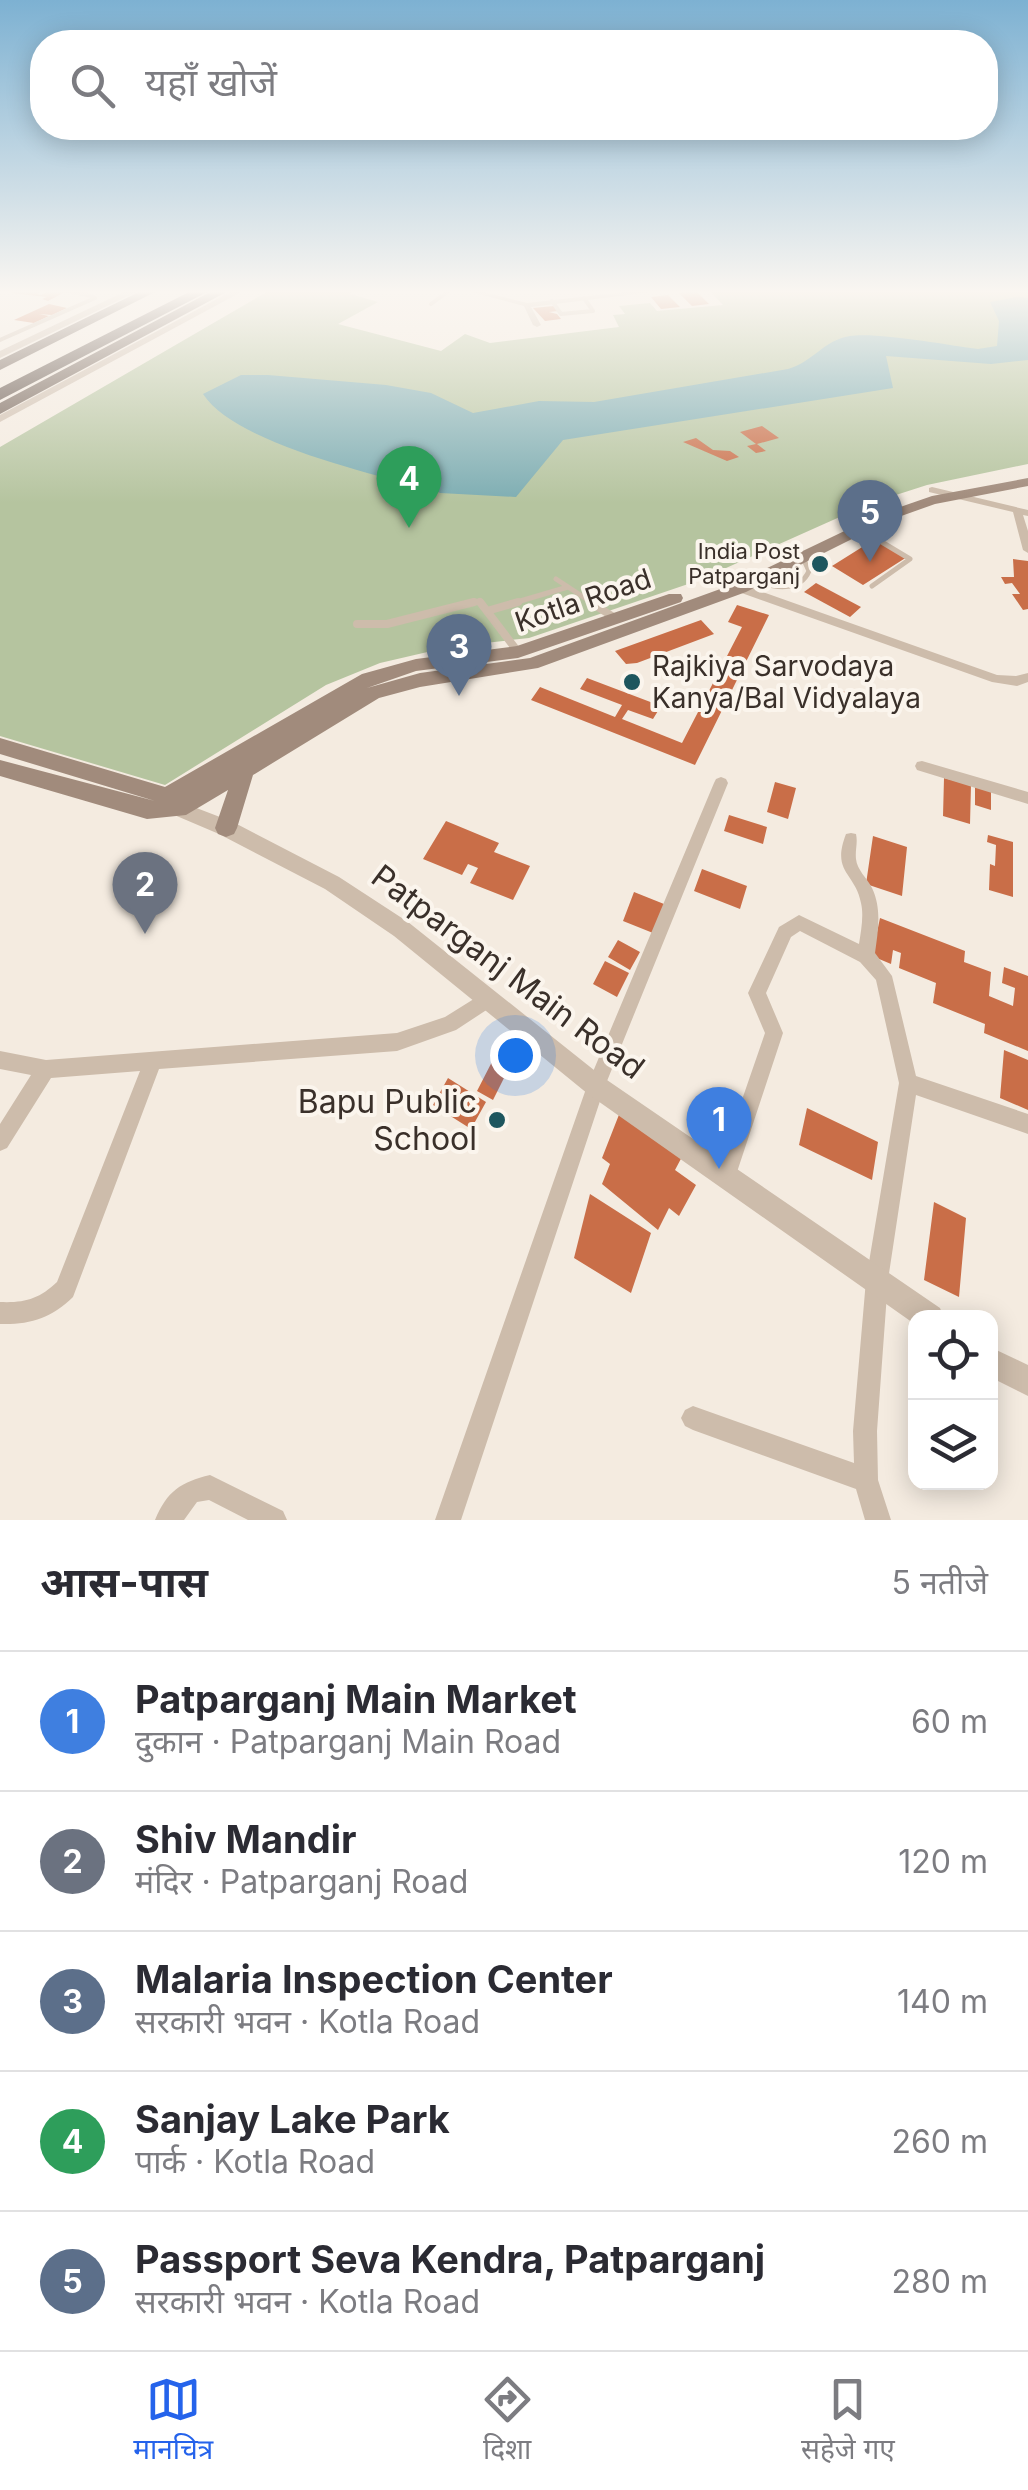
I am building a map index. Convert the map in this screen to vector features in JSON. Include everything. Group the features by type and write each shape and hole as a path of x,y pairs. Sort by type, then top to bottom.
{"highway":[{"path":"0,378 34,361"},
{"path":"0,395 67,361"},
{"path":"0,409 93,361"}],"main road":[{"name":"Kotla Road","path":"173,803 368,678 416,665 518,652 730,578 872,510 932,490 1028,472"},
{"name":"Kotla Road","path":"173,803 244,771 340,710 373,694 420,680 532,664 748,585 860,529 932,500 1028,482"},
{"path":"0,746 173,803"},
{"path":"0,768 147,810 173,803"},
{"path":"226,828 244,771"}],"street":[{"path":"0,419 50,386 100,361"},
{"path":"932,490 1022,511 1028,550"},
{"path":"748,585 996,678 1016,681 1028,676"},
{"path":"922,766 1028,798"},
{"path":"448,1520 596,1086 721,783"},
{"name":"Patparganj Main Road","path":"173,803 332,883 400,928 596,1086 919,1310"},
{"path":"851,838 846,858 848,869 867,893 870,908 866,956"},
{"path":"726,1175 774,1032 758,993 785,932 799,922 866,956 884,976 908,1083 877,1280 865,1431 866,1480 878,1520"},
{"path":"0,1060 46,1069 398,1042 450,1024 486,1001"},
{"path":"0,1313 26,1315 50,1306 65,1289 153,1061"},
{"path":"0,1141 46,1069"},
{"path":"908,1083 1028,1124"},
{"path":"998,1365 1028,1382"},
{"path":"693,1418 866,1480"},
{"path":"168,1520 190,1492 210,1486 274,1520"}],"lane":[{"path":"860,529 910,559 872,586"},
{"path":"556,578 616,618"},
{"path":"486,611 568,586"},
{"path":"357,624 380,625 453,604 479,601 518,652"}],"green space":[{"path":"148,361 1028,361 1028,464 927,485 871,503 697,581 529,638 449,647 380,663 326,685 165,785 0,736 0,447"}],"water":[{"path":"805,361 887,361 893,388 563,440 516,497 440,493 431,487 425,489 338,464 243,427 203,394 241,375 268,375 386,385 431,393 473,413 539,401 594,402 788,369"},
{"path":"951,361 1019,361 991,364"}],"building":[{"path":"762,426 779,438 757,444 766,451 756,453 747,446 756,444 740,432"},
{"path":"696,438 713,450 730,451 739,457 727,461 683,442"},
{"path":"875,539 907,557 863,585 832,566"},
{"path":"1013,559 1028,561 1028,609 1023,610 1012,594 1020,594 1012,583 1005,584 1001,577 1014,577"},
{"path":"816,583 861,607 850,617 804,592"},
{"path":"737,605 769,615 695,765 531,700 540,687 615,717 622,705 580,689 587,678 661,706 653,719 628,710 622,719 682,743 742,627 728,622"},
{"path":"701,620 714,634 637,663 626,664 615,651"},
{"path":"832,689 872,697 871,706 831,698"},
{"path":"944,778 971,785 970,824 943,816"},
{"path":"775,782 796,788 788,819 767,812"},
{"path":"975,787 991,791 991,810 975,805"},
{"path":"729,815 767,827 763,844 724,831"},
{"path":"446,821 499,843 494,852 530,866 513,900 470,883 478,868 468,864 462,875 423,859"},
{"path":"988,835 1013,842 1013,897 989,890 990,864 995,866 996,845 987,842"},
{"path":"873,836 907,847 902,896 866,884"},
{"path":"702,869 747,886 740,909 694,891"},
{"path":"634,892 669,906 658,935 623,921"},
{"path":"880,918 965,951 964,962 991,972 989,996 1013,1006 1015,988 1002,983 1004,967 1028,976 1028,1051 984,1033 985,1024 933,1003 936,983 899,968 901,953 893,950 891,964 872,956"},
{"path":"618,940 640,952 630,970 608,957"},
{"path":"605,961 629,973 617,997 593,984"},
{"path":"1004,1050 1028,1060 1028,1110 1000,1098"},
{"path":"496,1054 512,1062 493,1100 477,1091"},
{"path":"448,1078 486,1102 471,1129 433,1105"},
{"path":"622,1107 684,1153 675,1170 696,1185 679,1216 669,1208 658,1230 602,1184 610,1164 602,1158"},
{"path":"807,1108 878,1142 872,1180 799,1145"},
{"path":"590,1194 651,1233 631,1293 574,1258"},
{"path":"934,1202 966,1218 959,1297 924,1280"}],"place":[{"name":"Sanjay Lake Park","path":"409,528"},
{"name":"Passport Seva Kendra, Patparganj","path":"870,562"},
{"name":"India Post Patparganj","path":"820,564"},
{"name":"Rajkiya Sarvodaya Kanya/Bal Vidyalaya","path":"632,682"},
{"name":"Malaria Inspection Center","path":"459,696"},
{"name":"Shiv Mandir","path":"145,934"},
{"name":"Bapu Public School","path":"497,1120"},
{"name":"Patparganj Main Market","path":"719,1169"}]}
